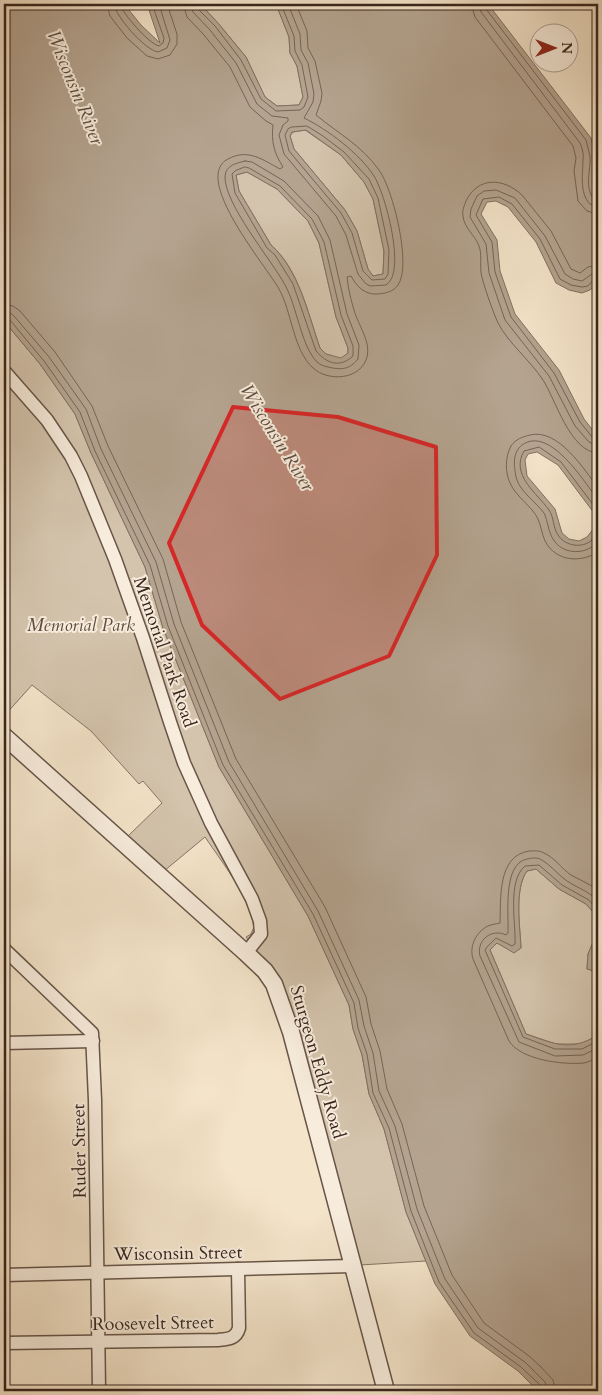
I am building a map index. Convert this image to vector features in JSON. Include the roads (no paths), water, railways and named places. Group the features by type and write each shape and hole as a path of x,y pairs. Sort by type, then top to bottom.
{"street":[{"name":"Memorial Park Road","path":"4,371 51,425 71,456 115,559 184,763 214,828 252,900 258,917 262,934 246,953"},
{"name":"Sturgeon Eddy Road","path":"4,736 246,953 272,980 287,1018 386,1391"},
{"name":"Ruder Street","path":"4,949 92,1032 96,1100 100,1391"},
{"path":"4,1043 93,1041"},
{"name":"Wisconsin Street","path":"4,1275 352,1266"},
{"name":"Roosevelt Street","path":"4,1342 218,1340 233,1337 237,1334 239,1328 238,1269"}],"water":[{"name":"Wisconsin River","path":"4,4 124,4 141,25 160,43 147,4 200,4 246,57 265,97 277,106 299,105 303,97 297,66 290,53 289,37 276,4 488,4 530,59 530,72 540,72 591,138 595,157 593,170 598,206 598,282 590,290 582,293 569,290 556,283 536,242 508,207 496,201 487,202 481,214 497,240 500,271 515,314 559,370 584,419 598,437 598,969 595,971 587,969 588,954 597,933 596,915 586,904 559,889 536,869 527,871 520,888 521,948 514,953 497,943 490,950 526,1034 562,1045 579,1043 598,1035 598,1391 538,1391 518,1371 470,1336 435,1284 406,1212 384,1129 369,1094 362,1055 353,1029 349,1005 308,916 219,767 163,628 145,567 91,453 75,414 40,364 4,321","holes":["306,130 341,155 364,182 373,199 384,251 383,274 373,276 368,269 357,231 345,210 294,149 290,136 292,132","247,172 277,189 308,221 319,243 336,317 348,348 348,353 341,358 326,354 320,348 296,280 281,255 271,245 239,191 236,175","537,452 558,465 594,513 594,528 587,537 579,541 569,539 562,533 555,509 527,476 525,460 528,454"]}],"park label":[{"name":"Memorial Park","path":"81,625"}]}
